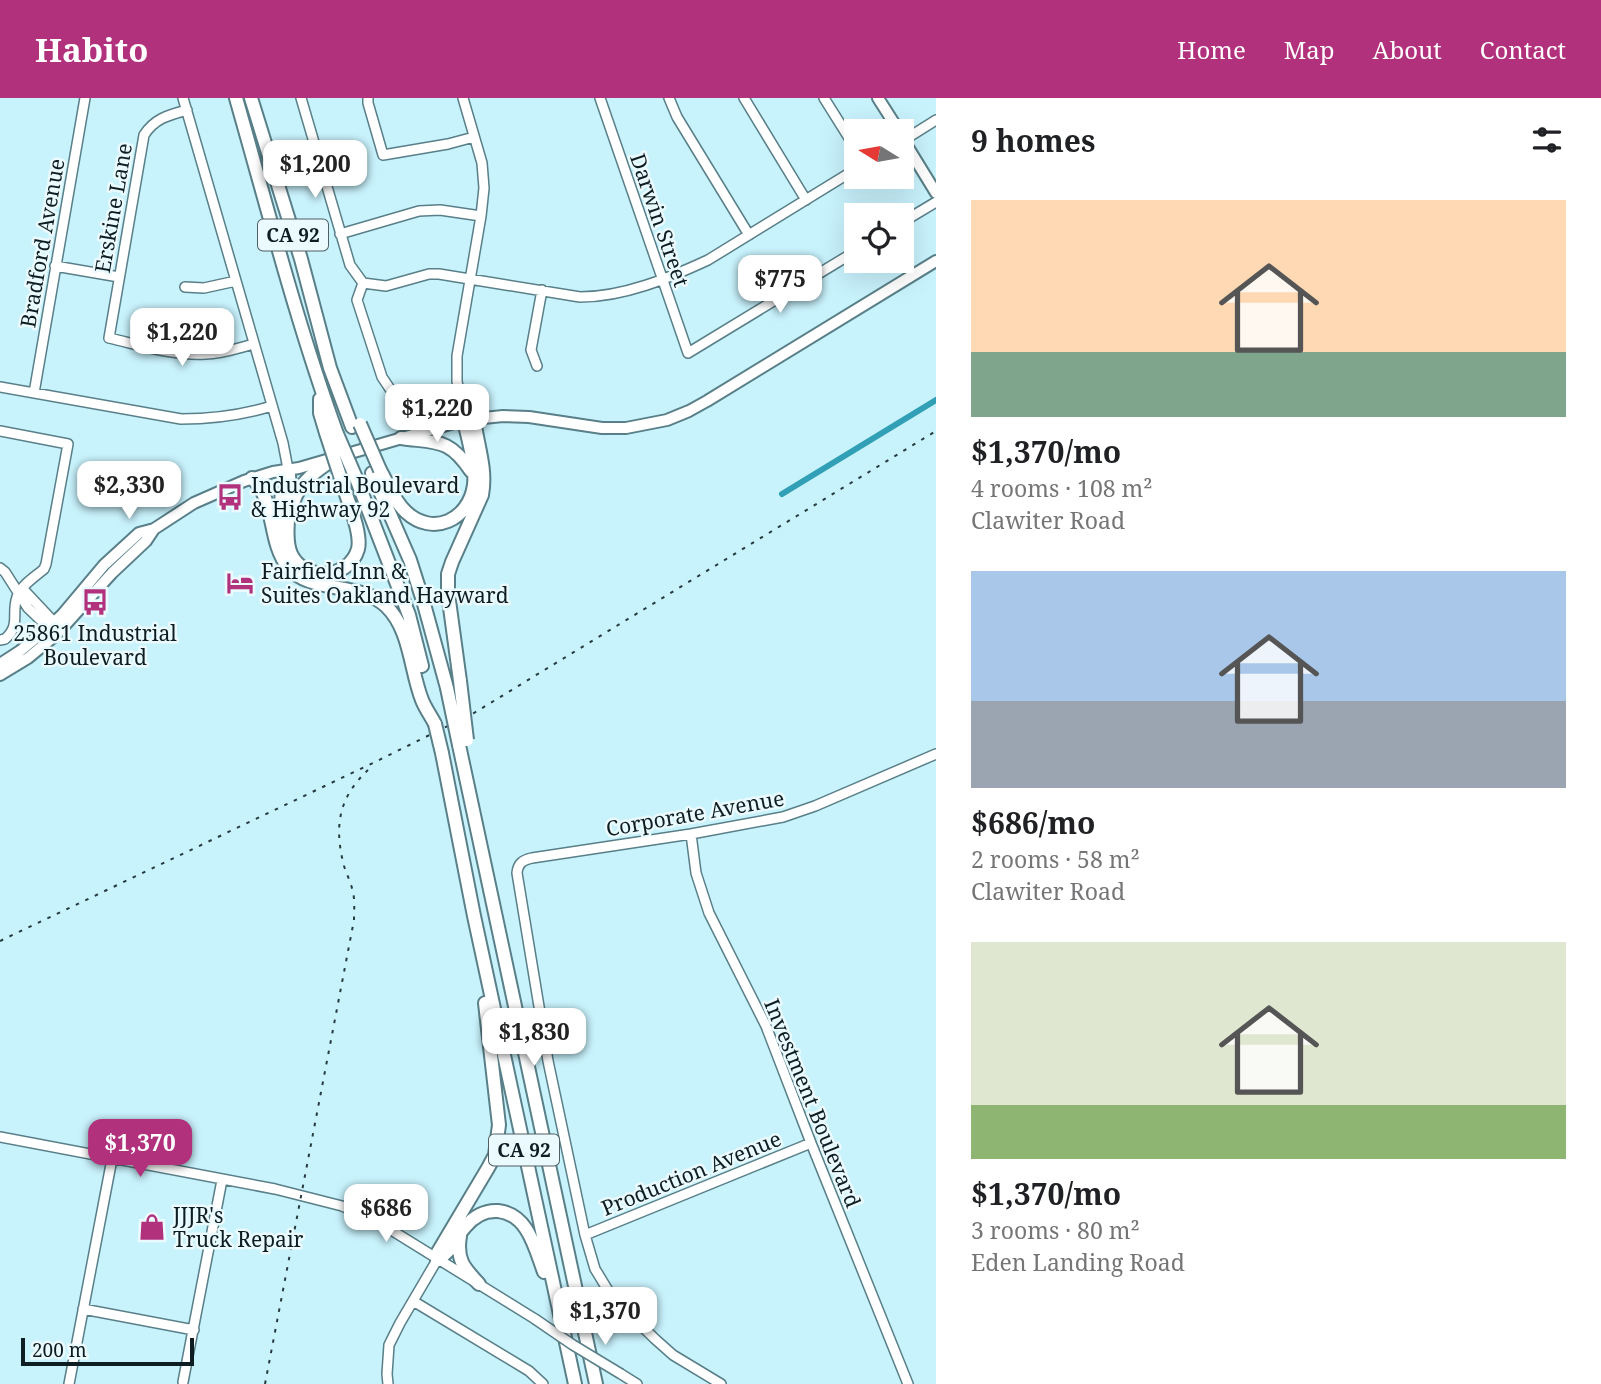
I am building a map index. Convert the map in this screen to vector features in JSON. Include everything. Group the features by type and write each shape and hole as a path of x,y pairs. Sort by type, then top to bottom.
{"highway":[{"name":"CA 92","path":"236,98 301,330 320,388 320,413 356,478 409,615 426,699 442,753 474,916 575,1384"},
{"name":"CA 92","path":"252,98 301,260 330,368 376,472 410,560 463,742 466,779 511,994 598,1384"},
{"path":"376,472 402,508 415,519 426,524 449,520 460,513 474,484 469,419"},
{"path":"463,742 460,681 448,582 452,562 482,495 484,483 483,468 469,419"},
{"path":"288,469 288,548 295,562 313,573 328,574 340,571 348,566 358,550 358,539 331,434"},
{"path":"401,438 444,444 460,454 474,474"},
{"path":"289,517 301,486 340,455"},
{"path":"276,540 288,469"},
{"path":"252,478 262,490 273,534 288,567 300,577 316,583 367,594 380,601 398,623 426,699"},
{"path":"437,1260 438,1252 495,1155 498,1139 492,1052 474,937 474,916"},
{"path":"437,1260 446,1255 471,1220 493,1211 512,1214 528,1230 562,1326"},
{"path":"462,1231 460,1261 479,1284"}],"main road":[{"path":"878,98 890,119"},
{"path":"914,158 936,193"},
{"path":"0,675 28,658 120,549 139,533 154,530 197,502 252,478 299,468 469,419 529,417 602,428 645,425 667,420 707,401 936,261"},
{"path":"0,664 53,628"}],"street":[{"name":"Bradford Avenue","path":"34,393 85,98"},
{"path":"183,98 288,469"},
{"path":"301,98 350,265 363,283 386,286 429,274 470,278 580,297 597,297 631,289 708,260 844,176"},
{"path":"368,98 383,155 474,137"},
{"path":"463,98 484,175 481,216 456,368 469,419"},
{"name":"Darwin Street","path":"600,98 688,354 844,258"},
{"path":"669,98 677,117 749,235"},
{"path":"744,98 806,200"},
{"path":"824,98 844,130"},
{"name":"Erskine Lane","path":"187,110 156,120 145,135 109,338 177,353 197,354 222,352 254,344"},
{"path":"914,131 936,120"},
{"path":"914,215 936,202"},
{"path":"340,234 430,209 481,216"},
{"path":"55,266 119,277"},
{"path":"185,287 204,288 236,281"},
{"path":"363,283 357,300 382,377 390,389"},
{"path":"537,366 531,350 542,290"},
{"path":"0,387 181,419 230,416 272,406"},
{"path":"0,431 68,444 46,564 20,591 15,606 14,628 10,635 0,640"},
{"path":"0,568 53,628"},
{"path":"16,616 21,610 34,609"},
{"name":"Corporate Avenue","path":"585,1235 548,1061 518,867 523,861 532,858 783,817 936,754"},
{"name":"Investment Boulevard","path":"691,834 696,873 709,913 766,1026 908,1384"},
{"path":"0,1137 275,1189 342,1206 375,1220 637,1384"},
{"name":"Production Avenue","path":"585,1235 811,1143"},
{"path":"69,1384 112,1159"},
{"path":"183,1382 222,1180"},
{"path":"585,1235 595,1269 608,1292 618,1303 673,1355 721,1384"},
{"path":"388,1384 389,1345 437,1260"},
{"path":"413,1301 529,1371 543,1384"},
{"path":"83,1309 194,1330"}],"waterway":[{"path":"782,494 936,400"}],"railway":[{"path":"0,941 474,713 936,431"},
{"path":"265,1384 354,920 353,892 344,866 339,838 341,814 350,791 368,770"}],"place":[{"name":"Industrial Boulevard & Highway 92","path":"230,497"},
{"name":"Fairfield Inn & Suites Oakland Hayward","path":"240,583"},
{"name":"25861 Industrial Boulevard","path":"95,602"},
{"name":"JJJR's Truck Repair","path":"152,1227"}]}
